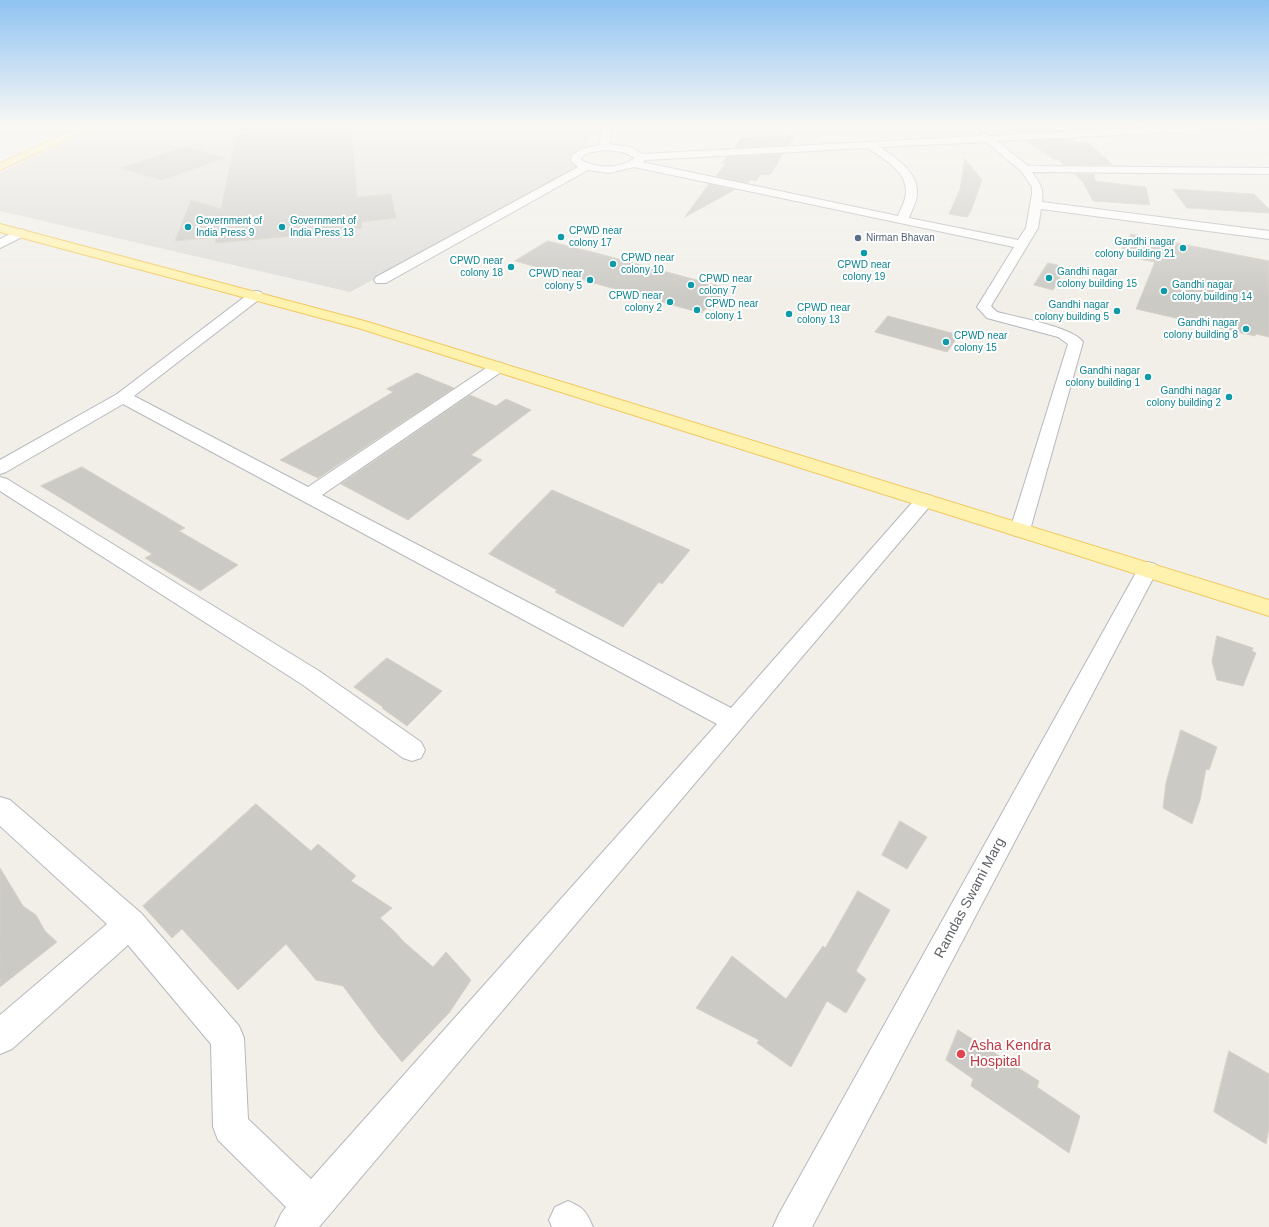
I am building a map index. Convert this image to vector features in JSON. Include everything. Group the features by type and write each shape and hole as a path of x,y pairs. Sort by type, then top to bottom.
{"main road":[{"path":"0,228 256,295 363,325 1269,608"}],"street":[{"path":"381,280 556,183"},
{"path":"740,183 902,220 1022,245"},
{"path":"902,220 912,191 911,183"},
{"path":"1020,530 1076,342 1063,334 992,315 984,307 1032,228 1037,187 1034,183"},
{"path":"1036,205 1269,236"},
{"path":"0,244 20,233"},
{"path":"0,468 123,397 256,295"},
{"path":"309,495 498,367"},
{"path":"123,397 734,720"},
{"path":"0,483 311,678 412,750"},
{"path":"0,809 130,924 227,1038 231,1127 303,1217 925,500"},
{"name":"Ramdas Swami Marg","path":"792,1227 1148,570"},
{"path":"0,1037 130,924"}],"shaded area":[{"path":"0,183 552,183 350,292 0,211"}],"building":[{"path":"226,183 356,183 357,197 391,194 396,218 361,222 362,228 294,236 215,243 216,237 175,241 191,200 221,209"},
{"path":"961,183 981,183 971,211 967,217 949,214"},
{"path":"1084,183 1114,183 1146,187 1150,205 1093,201"},
{"path":"709,184 734,190 685,217"},
{"path":"1173,189 1254,194 1269,209 1269,213 1187,208"},
{"path":"1131,234 1269,261 1269,337 1256,334 1255,336 1136,309 1155,262 1129,257 1129,255 1120,253"},
{"path":"548,241 730,289 701,313 515,261"},
{"name":"Gandhi nagar colony building 15","path":"1048,263 1066,267 1053,290 1034,285"},
{"name":"CPWD near colony 15","path":"888,316 959,335 947,352 875,332"},
{"path":"417,373 454,388 318,478 280,460 393,392 387,389"},
{"path":"470,395 496,406 506,399 531,410 471,455 482,460 408,520 341,484"},
{"path":"82,467 185,528 179,531 238,565 200,591 145,558 152,554 41,486"},
{"path":"552,490 690,550 662,584 659,582 623,627 555,592 557,590 489,554"},
{"path":"1217,636 1253,648 1252,651 1256,653 1243,686 1217,680 1212,662"},
{"path":"387,658 442,691 407,726 354,687"},
{"path":"1181,730 1217,747 1209,770 1206,769 1200,800 1192,824 1163,808 1166,783"},
{"path":"256,804 311,851 318,844 356,876 351,881 392,908 380,918 404,942 433,967 446,952 471,980 449,1013 402,1062 343,986 316,980 286,944 238,990 182,929 172,938 143,906"},
{"path":"900,821 927,837 907,869 882,855"},
{"path":"0,868 23,906 36,915 45,931 57,942 0,987"},
{"path":"858,891 890,910 856,971 866,979 846,1013 827,1001 791,1067 757,1043 759,1040 696,1008 732,956 786,999 823,946 825,948"},
{"path":"958,1030 1039,1081 1037,1087 1080,1116 1069,1153 971,1086 973,1079 946,1060"},
{"path":"1229,1051 1269,1074 1269,1128 1266,1144 1214,1112"}],"place":[{"name":"Government of India Press 9","path":"188,227"},
{"name":"Government of India Press 13","path":"282,227"},
{"name":"CPWD near colony 17","path":"561,237"},
{"name":"Nirman Bhavan","path":"858,238"},
{"name":"Gandhi nagar colony building 21","path":"1183,248"},
{"name":"CPWD near colony 19","path":"864,253"},
{"name":"CPWD near colony 10","path":"613,264"},
{"name":"CPWD near colony 18","path":"511,267"},
{"name":"Gandhi nagar colony building 15","path":"1049,278"},
{"name":"CPWD near colony 5","path":"590,280"},
{"name":"CPWD near colony 7","path":"691,285"},
{"name":"Gandhi nagar colony building 14","path":"1164,291"},
{"name":"CPWD near colony 2","path":"670,302"},
{"name":"CPWD near colony 1","path":"697,310"},
{"name":"Gandhi nagar colony building 5","path":"1117,311"},
{"name":"CPWD near colony 13","path":"789,314"},
{"name":"Gandhi nagar colony building 8","path":"1246,329"},
{"name":"CPWD near colony 15","path":"946,342"},
{"name":"Gandhi nagar colony building 1","path":"1148,377"},
{"name":"Gandhi nagar colony building 2","path":"1229,397"},
{"name":"Asha Kendra Hospital","path":"961,1054"}]}
